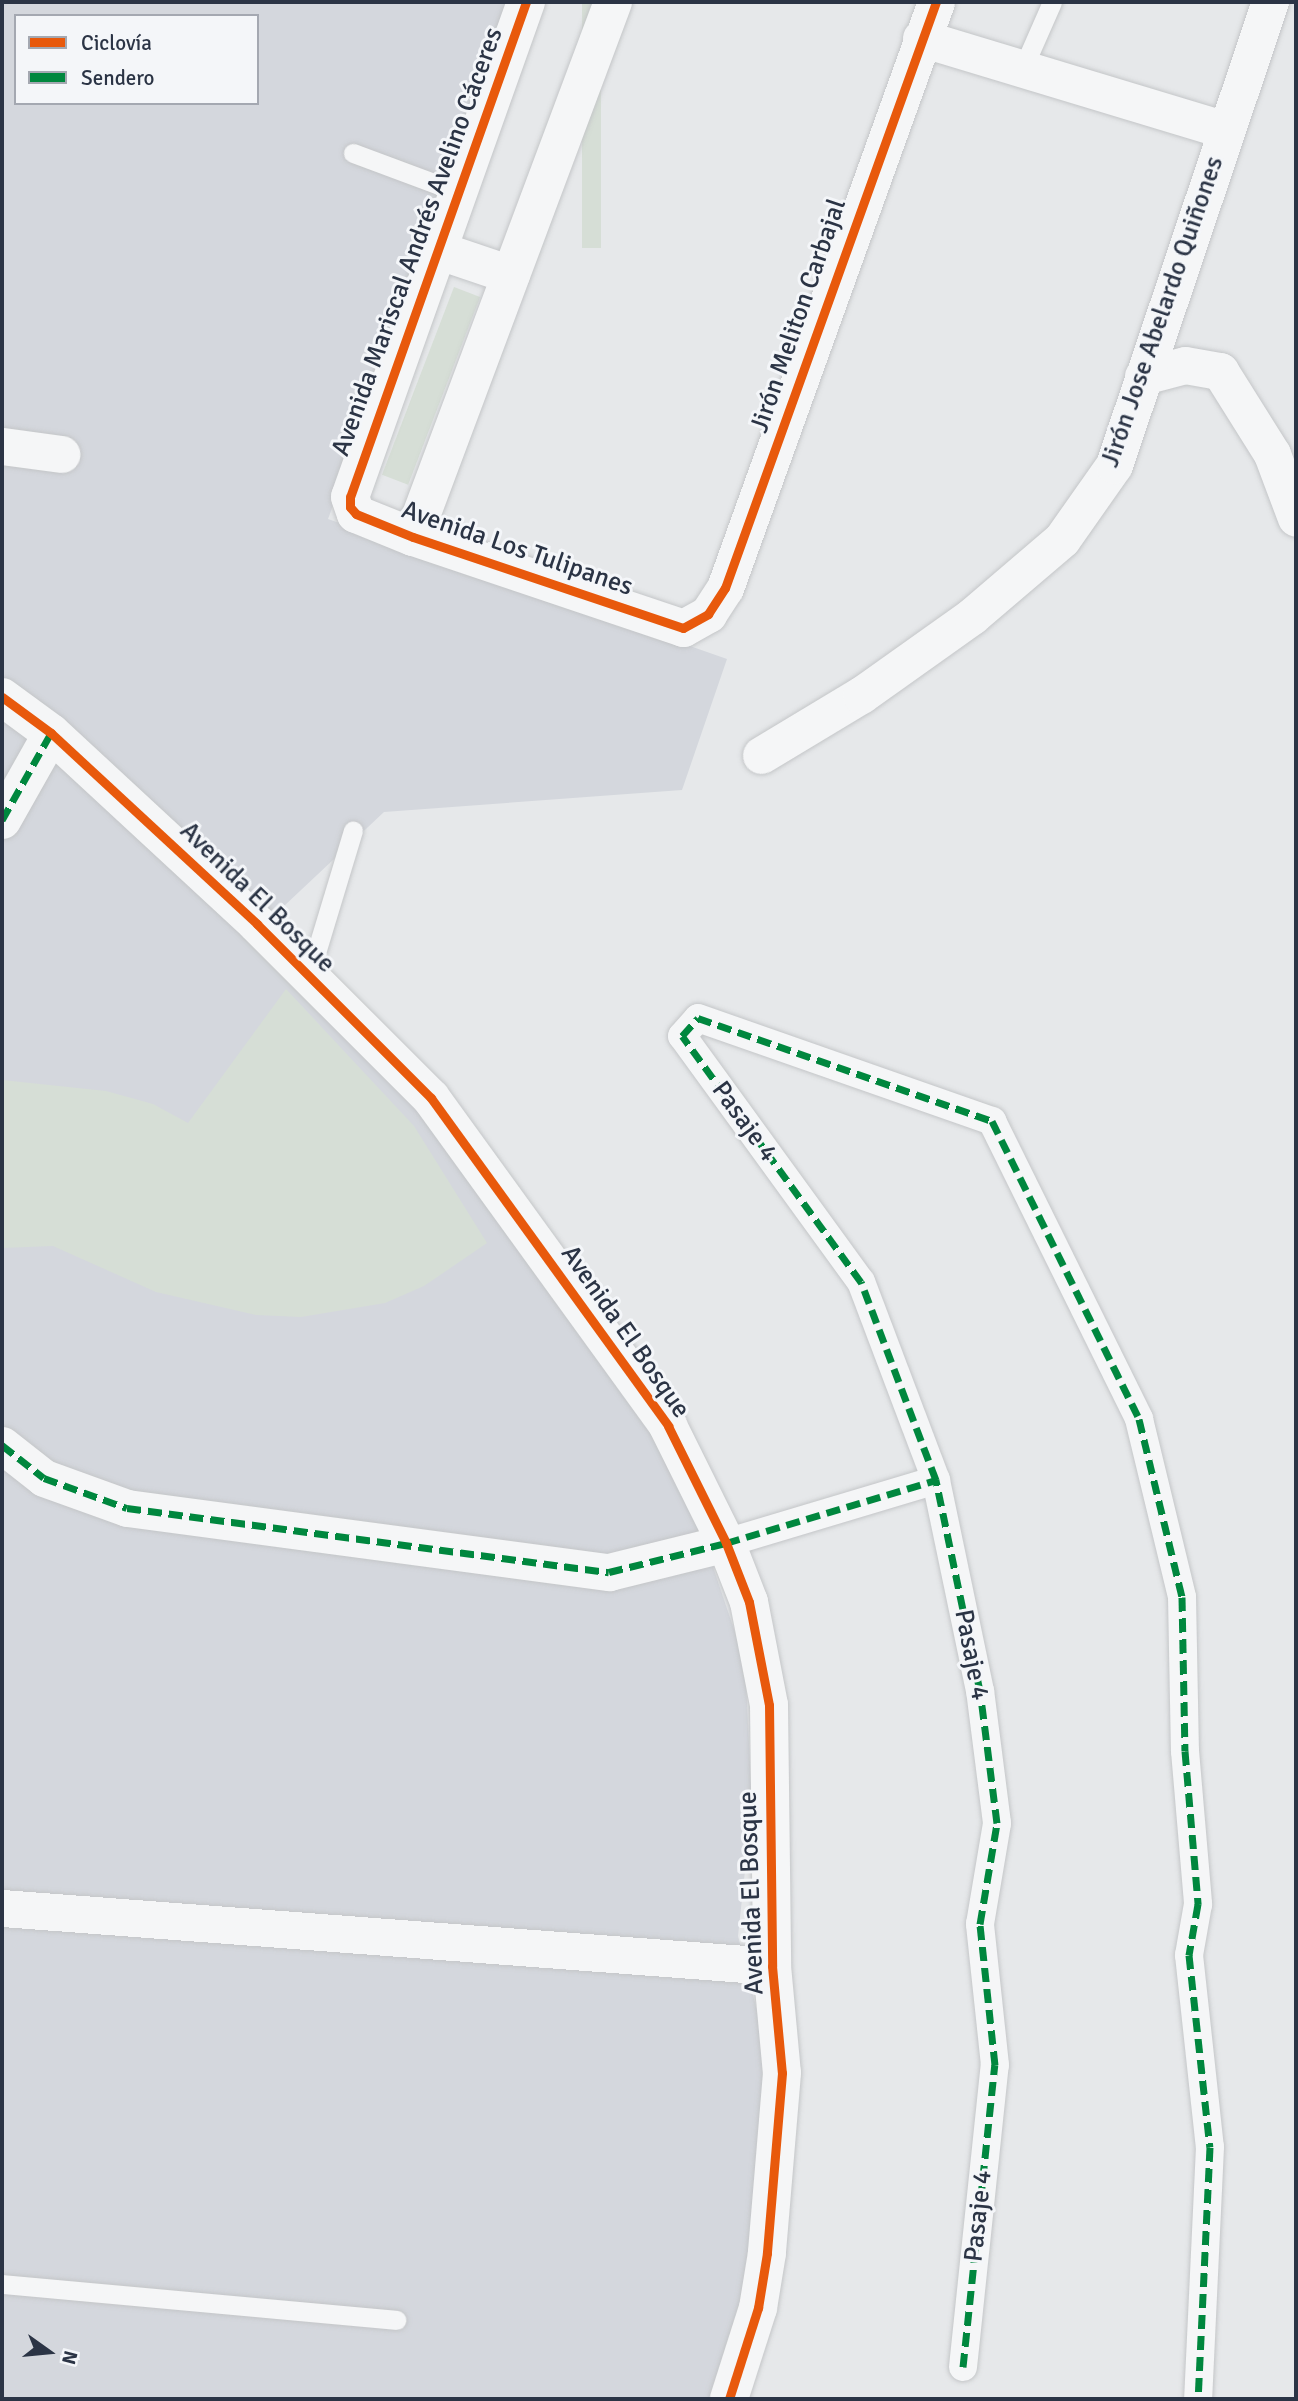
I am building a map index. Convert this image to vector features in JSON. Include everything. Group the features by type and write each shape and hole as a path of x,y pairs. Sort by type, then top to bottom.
{"street":[{"name":"Avenida Mariscal Andrés Avelino Cáceres","path":"350,497 526,2"},
{"path":"413,537 613,2"},
{"name":"Jirón Meliton Carbajal","path":"683,628 708,614 725,589 936,2"},
{"name":"Jirón Jose Abelardo Quiñones","path":"761,755 861,695 972,616 1062,539 1114,465 1270,2"},
{"path":"921,38 1226,130"},
{"path":"437,250 511,275"},
{"path":"1143,376 1185,365 1220,371 1272,454 1296,518"},
{"path":"2,446 61,454"},
{"name":"Avenida Los Tulipanes","path":"350,497 356,514 413,537 683,628"},
{"name":"Avenida El Bosque","path":"2,697 51,733 309,976 431,1098 668,1426 726,1543 749,1602 769,1705 772,1966 782,2073 767,2253 758,2308 729,2399"},
{"path":"2,820 51,733"},
{"name":"Pasaje 4","path":"963,2367 995,2065 980,1924 997,1823 979,1691 936,1480 861,1282 682,1036 698,1018 992,1121 1139,1419 1182,1597 1185,1751 1198,1904 1189,1955 1210,2147 1198,2399"},
{"path":"2,1445 44,1478 127,1508 609,1572 726,1543 936,1480"},
{"path":"2,1908 772,1966"}],"lane":[{"path":"1023,68 1052,2"},
{"path":"353,153 458,192"},
{"path":"309,976 353,831"},
{"path":"2,2284 396,2320"}],"shaded area":[{"path":"2,2 517,2 328,519 727,659 682,790 384,812 250,938 423,1111 678,1463 745,1662 752,1806 738,1936 772,2070 752,2270 715,2399 2,2399"},
{"path":"582,2 601,2 601,248 582,248"},
{"path":"454,287 480,297 408,485 382,475"},
{"path":"286,989 414,1126 487,1243 424,1286 385,1303 301,1317 256,1315 156,1292 53,1246 2,1248 2,1080 106,1091 153,1104 188,1123"}],"marked path":[{"path":"2,820 51,733"},
{"path":"963,2367 995,2065 980,1924 997,1823 980,1691 936,1480 861,1282 682,1036 698,1018 992,1121 1139,1419 1182,1597 1185,1751 1198,1904 1189,1955 1210,2147 1198,2399"},
{"path":"2,1445 44,1478 127,1508 609,1572 726,1543 936,1480"}],"cycle path":[{"path":"526,2 350,497 350,507 356,514 413,537 683,628 708,614 725,588 936,2"},
{"path":"2,697 51,733 257,924 431,1098 668,1426 726,1543 749,1602 769,1705 772,1966 782,2073 767,2253 758,2308 729,2399"}]}
